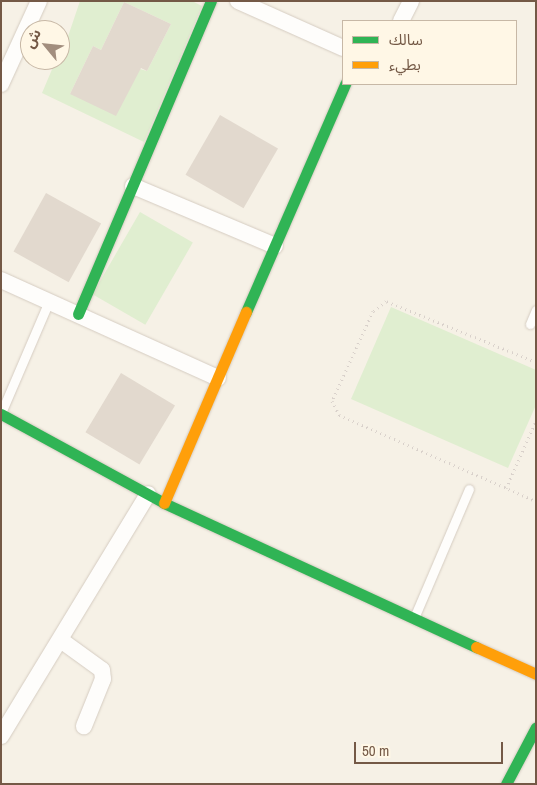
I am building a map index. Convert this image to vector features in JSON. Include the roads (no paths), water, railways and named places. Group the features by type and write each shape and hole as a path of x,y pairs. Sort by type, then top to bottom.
{"street":[{"path":"1,84 39,1"},
{"path":"78,314 211,1"},
{"path":"238,1 342,48"},
{"path":"402,20 411,1"},
{"path":"164,503 345,85"},
{"path":"133,186 276,246"},
{"path":"1,280 218,378"},
{"path":"1,414 164,503 536,674"},
{"path":"1,736 62,641 148,494"},
{"path":"62,641 102,670 103,679 84,726"},
{"path":"506,784 536,727"},
{"path":"513,784 536,756"}],"lane":[{"path":"1,414 49,301"},
{"path":"530,324 536,310"},
{"path":"414,618 470,488"}]}
